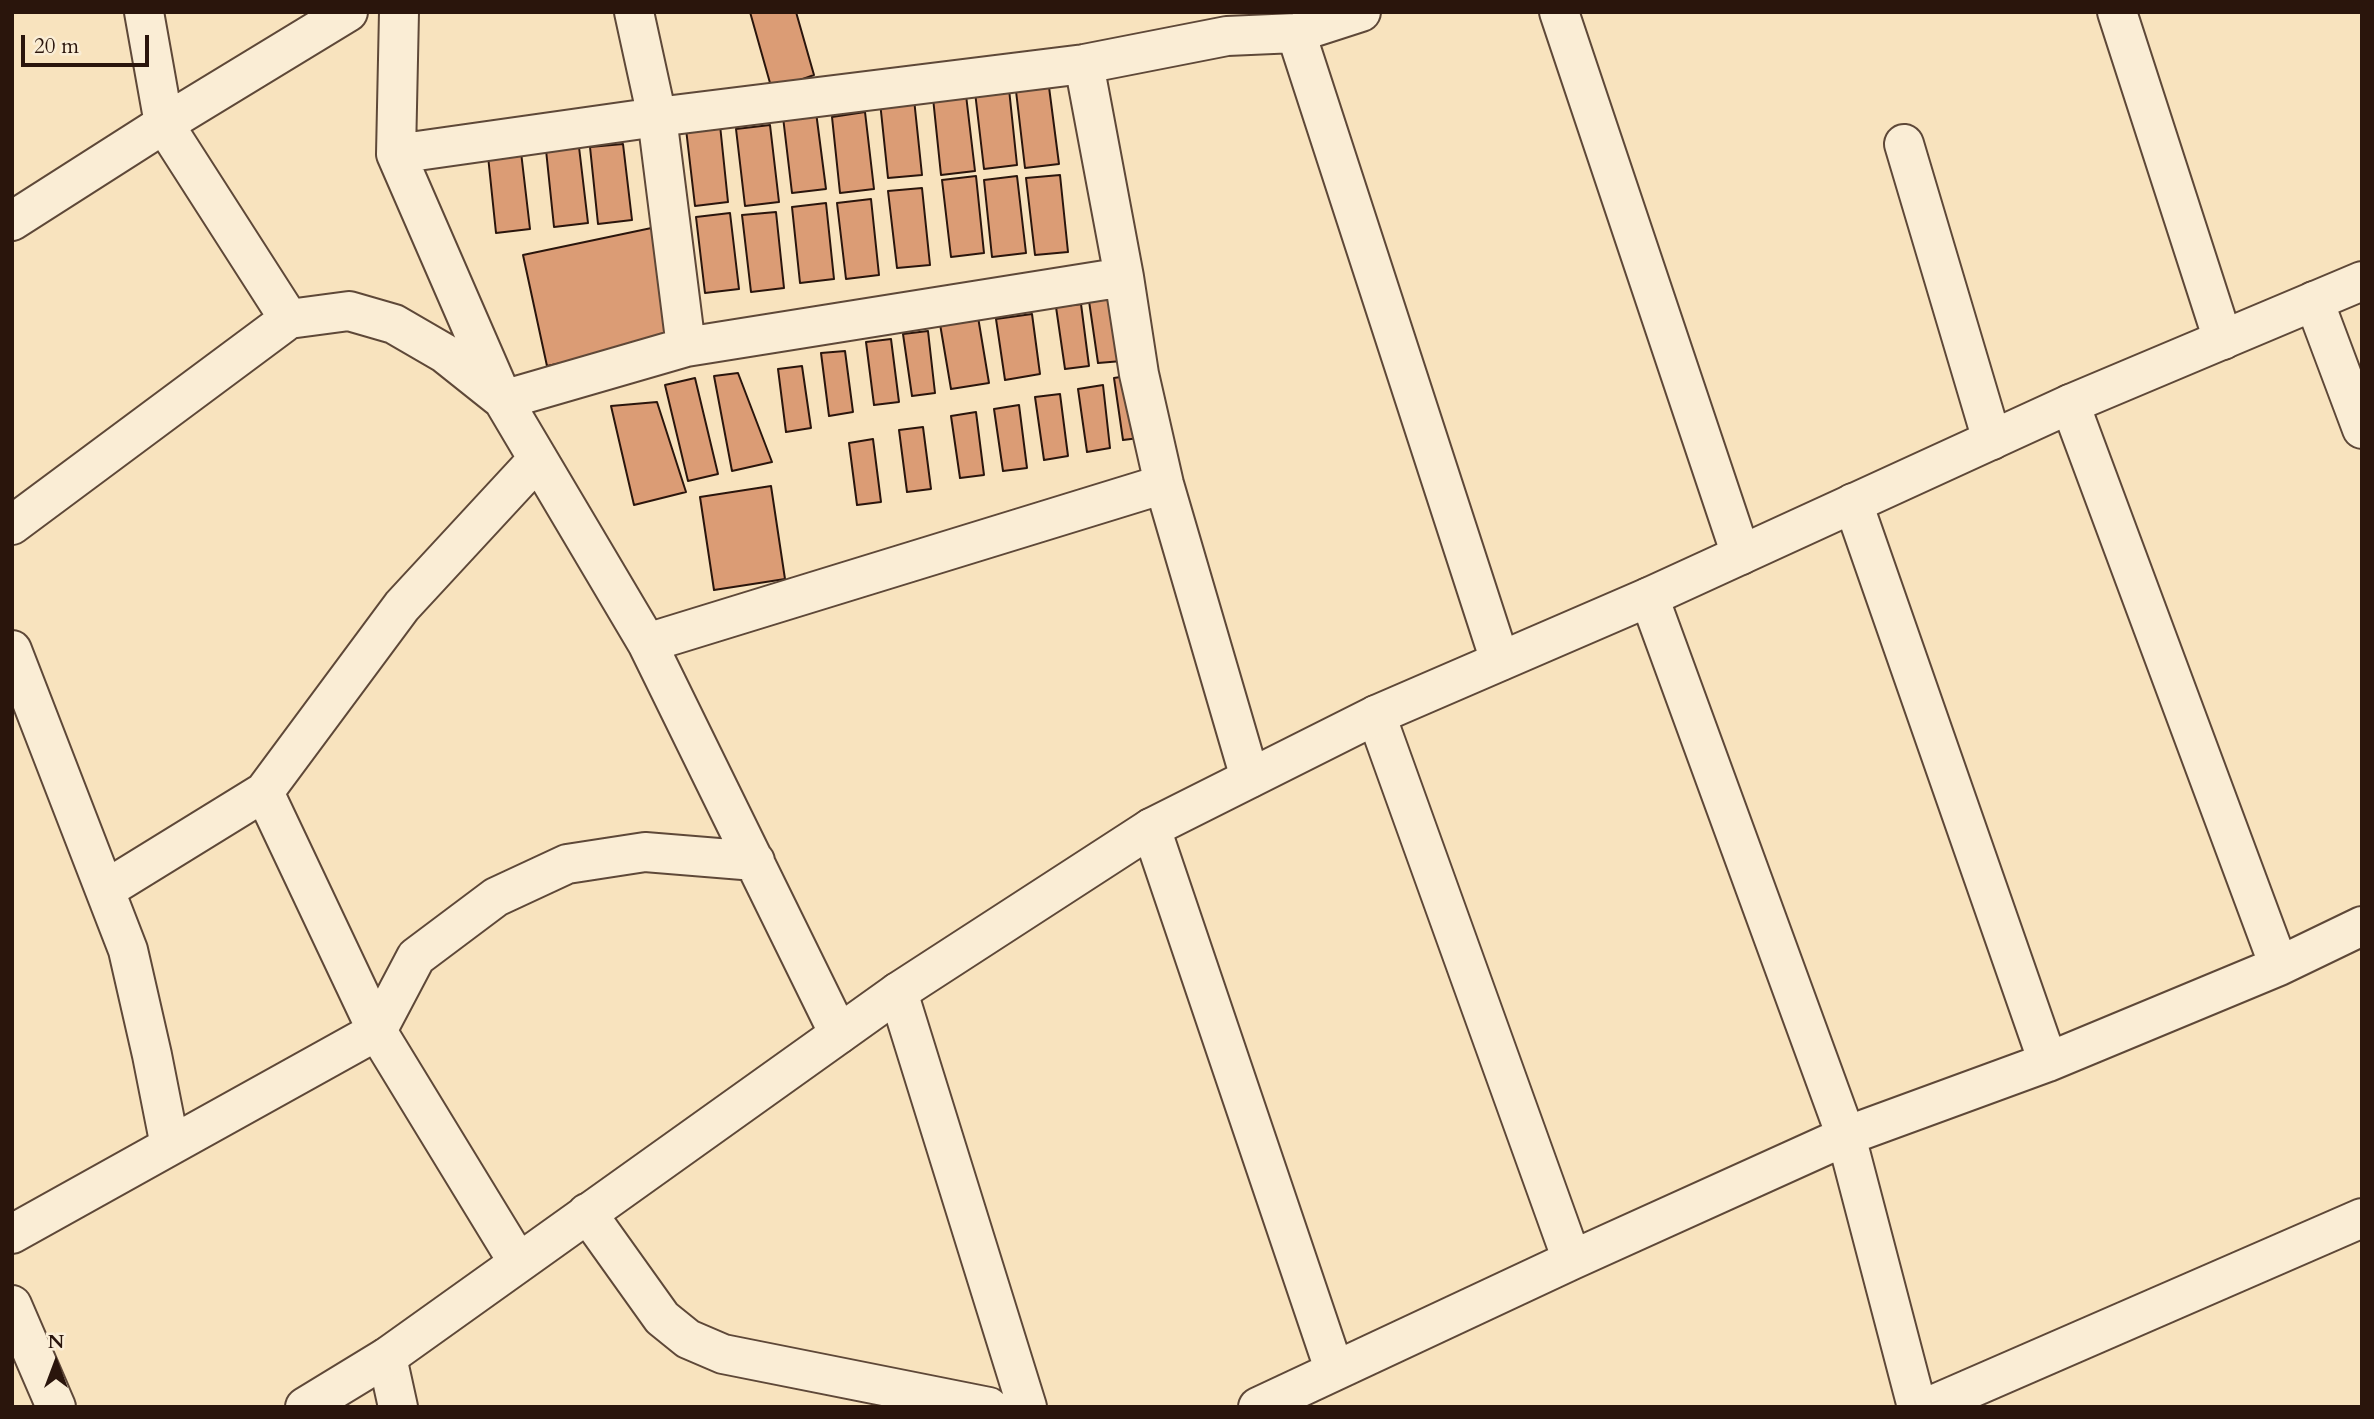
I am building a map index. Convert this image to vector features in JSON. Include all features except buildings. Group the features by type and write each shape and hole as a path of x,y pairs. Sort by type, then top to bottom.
{"street":[{"path":"144,12 163,124 289,319"},
{"path":"12,221 163,124 348,12"},
{"path":"399,12 396,154 503,400 647,643 839,1034"},
{"path":"634,12 657,117 686,347"},
{"path":"396,154 657,117 1084,64 1229,24 1296,33 1362,12"},
{"path":"1559,12 1741,555"},
{"path":"2117,12 2223,340"},
{"path":"1296,33 1500,661"},
{"path":"1084,64 1124,277 1139,374 1164,484 1250,778"},
{"path":"1904,144 1992,440"},
{"path":"503,400 686,347 1124,277"},
{"path":"304,1407 387,1357 898,992 1151,828 1376,715 1649,597 2070,404 2362,281"},
{"path":"2314,302 2362,429"},
{"path":"12,525 289,319 349,311 394,324 444,353 503,400"},
{"path":"2070,404 2279,965"},
{"path":"106,890 264,792 402,607 538,459"},
{"path":"647,643 1164,484"},
{"path":"1853,503 2048,1062"},
{"path":"1649,597 1846,1136 1917,1407"},
{"path":"12,650 128,950 170,1146"},
{"path":"1376,715 1572,1260"},
{"path":"264,792 377,1031 518,1262"},
{"path":"1151,828 1334,1369"},
{"path":"12,1234 377,1031 416,957 496,897 567,864 645,852 755,861"},
{"path":"1258,1407 1334,1369 1846,1136 2048,1062 2279,965 2362,926"},
{"path":"898,992 1027,1407"},
{"path":"587,1213 662,1318 688,1339 723,1354 989,1407"},
{"path":"1928,1407 2362,1218"},
{"path":"12,1305 56,1407"},
{"path":"387,1357 398,1407"}]}
